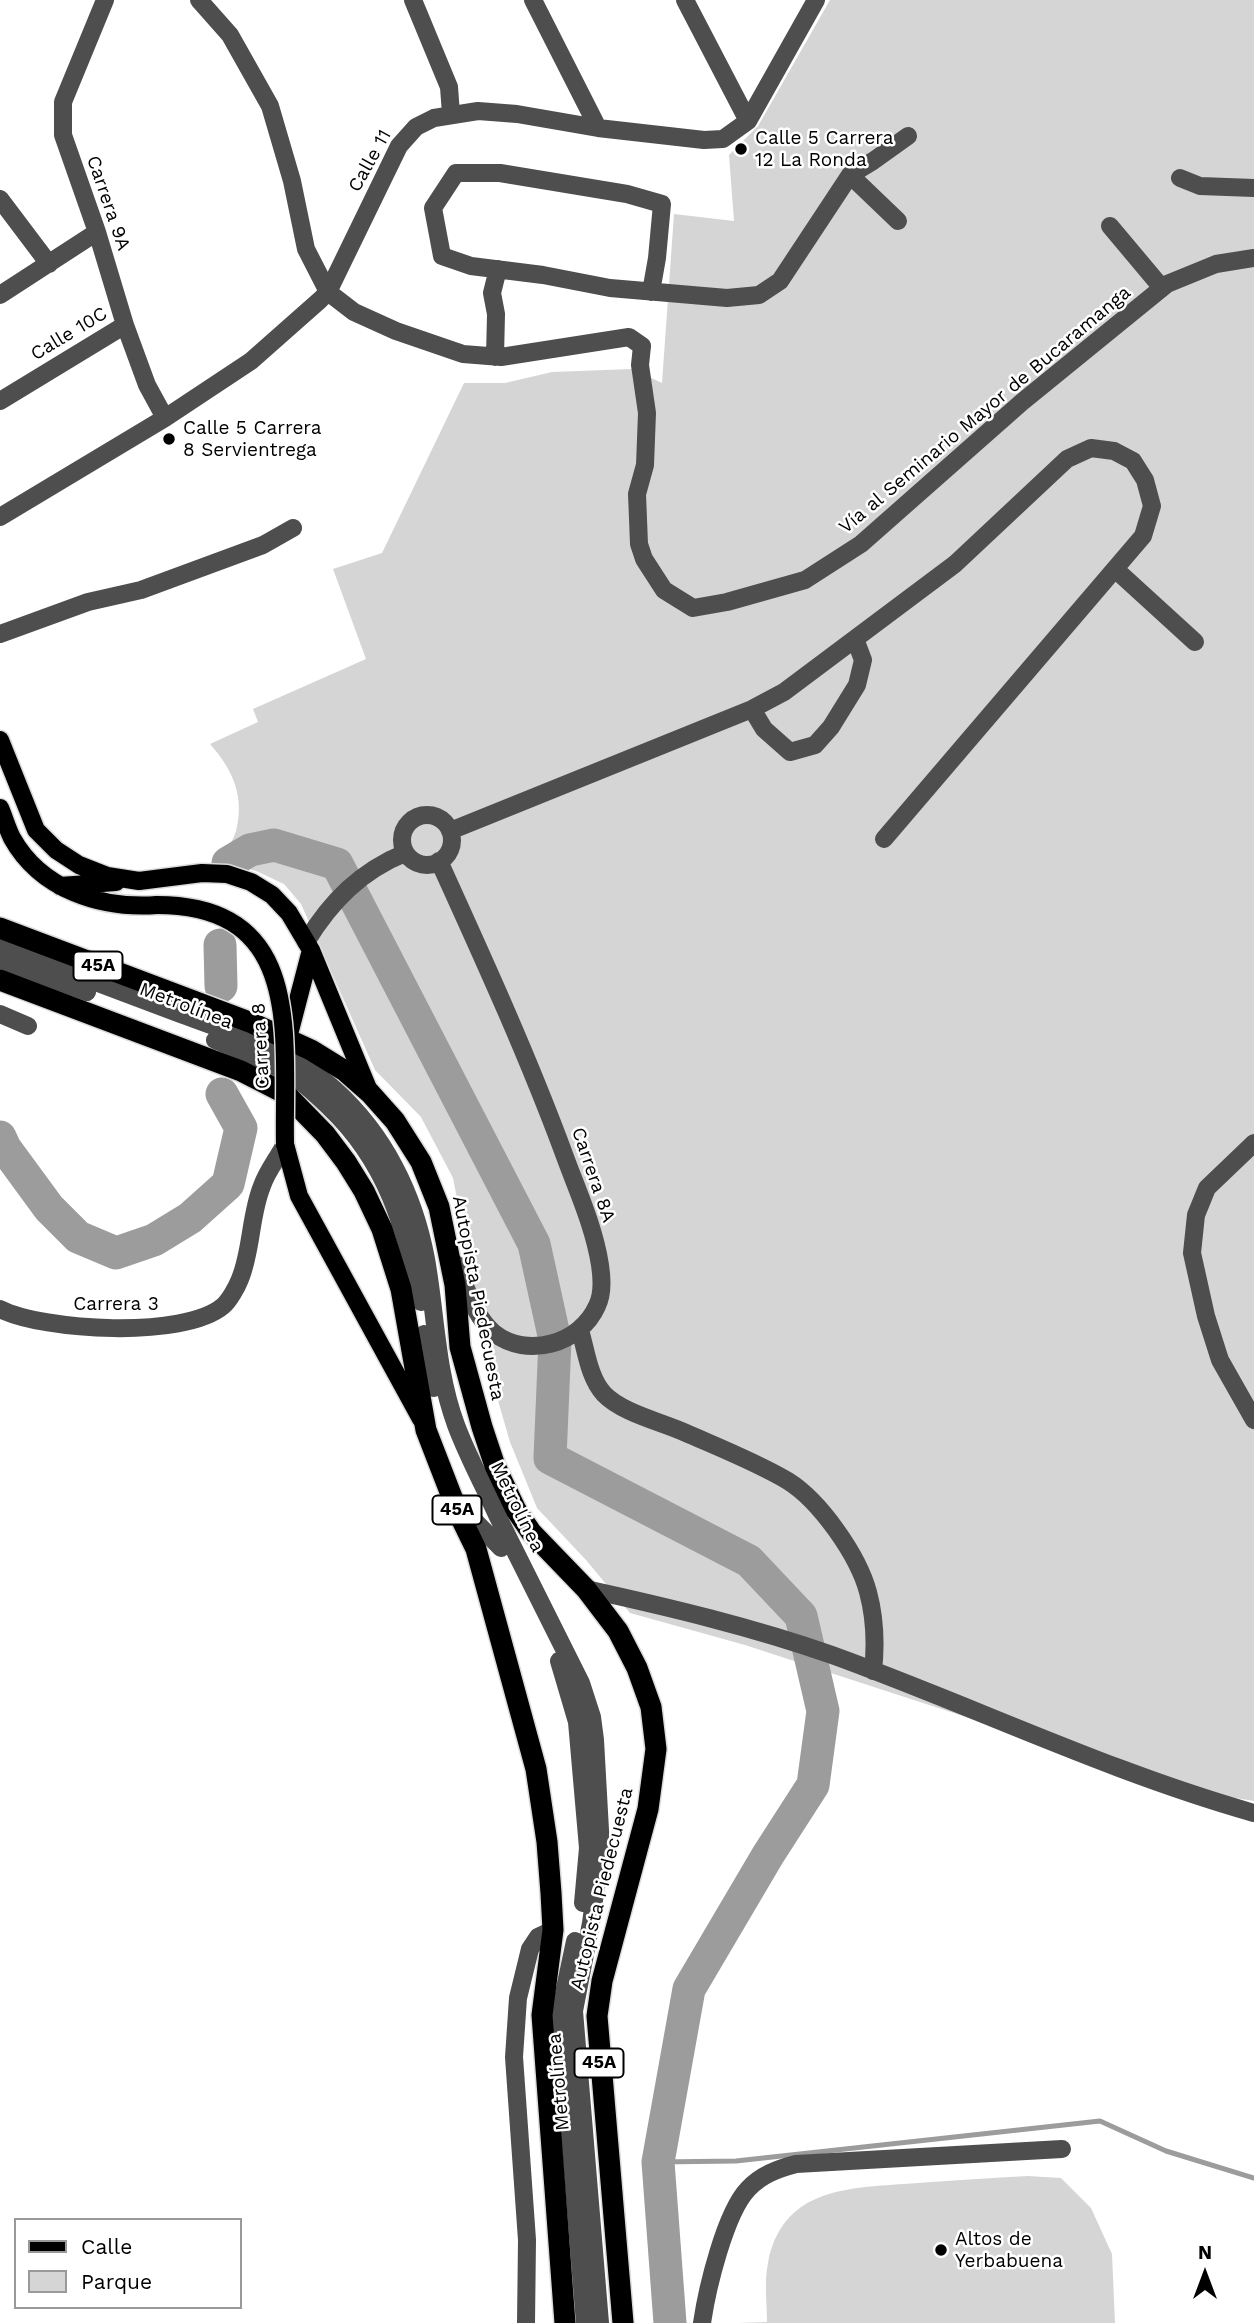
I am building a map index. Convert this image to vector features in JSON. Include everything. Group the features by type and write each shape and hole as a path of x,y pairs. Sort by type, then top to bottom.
{"highway":[{"name":"45A","path":"0,928 195,1018 246,1047"},
{"name":"45A","path":"0,980 185,1051 246,1047"},
{"name":"Autopista Piedecuesta","path":"565,2323 542,2015 553,1930 547,1842 535,1761 476,1549 457,1510 426,1430 401,1289 382,1229 364,1191 346,1162 305,1111 286,1094 246,1047 288,1038 326,1059 370,1093 395,1121 421,1162 439,1207 449,1248 460,1347 495,1466 530,1532 586,1589 618,1631 637,1668 650,1707 656,1749 648,1809 602,1981 597,2016 623,2323"}],"main road":[{"path":"0,740 36,830 79,865 107,876 139,881"},
{"name":"Carrera 8","path":"0,808 13,838 25,855 60,886 105,904 184,905 205,910 226,919 255,943 267,958 283,1011 285,1144 299,1196 426,1430"},
{"path":"60,886 139,881 202,873 227,874 251,882 272,895 289,913 306,942 370,1093"},
{"name":"Carrera 8","path":"288,1038 306,942"}],"street":[{"name":"Carrera 9A","path":"105,0 62,102 63,135 97,232 125,325 147,384 165,418"},
{"path":"199,0 230,35 270,106 292,181 306,249 328,292"},
{"path":"413,0 449,86 451,114"},
{"path":"533,0 598,128"},
{"path":"685,0 748,121"},
{"name":"Calle 11","path":"0,517 165,418 251,360 328,292 399,146 416,127 434,118 478,111 517,114 598,128 704,140 723,139 748,121 816,0"},
{"path":"650,292 657,258 662,204 627,194 500,173 456,173 433,208 442,256 471,266 543,275 610,288 650,292 727,298 759,295 780,281 850,175 908,135"},
{"path":"850,175 898,221"},
{"path":"1180,178 1200,186 1254,188"},
{"path":"0,200 48,264"},
{"path":"1110,226 1162,288"},
{"path":"0,295 97,232"},
{"name":"Vía al Seminario Mayor de Bucaramanga","path":"328,292 354,312 396,331 463,354 495,357 629,337 642,346 640,365 647,413 645,465 637,494 639,544 644,559 664,590 693,608 727,602 805,580 861,544 1022,402 1167,284 1216,264 1254,258"},
{"path":"495,357 496,314 492,293 498,269"},
{"name":"Calle 10C","path":"0,401 125,325"},
{"path":"450,831 752,709 784,692 956,564 1067,458 1091,448 1114,451 1132,461 1145,480 1152,506 1143,536 884,839"},
{"path":"0,634 88,602 141,590 263,545 293,528"},
{"path":"1115,569 1195,642"},
{"path":"752,709 764,729 790,751 814,745 831,727 857,685 863,660 855,639"},
{"path":"423,815 439,818 450,831 450,848 439,861 425,864 411,859 405,853 402,845 404,829 415,818 423,815"},
{"path":"306,942 322,916 364,874 405,853"},
{"name":"Carrera 8A","path":"439,861 548,1111 589,1222 600,1263 602,1284 597,1306 580,1330 563,1341 534,1347 506,1340 493,1332 478,1316 449,1248"},
{"name":"Metrolínea","path":"0,946 195,1018 293,1076 342,1119 366,1149 381,1172 396,1206 410,1250 421,1302 426,1364 446,1427 501,1548 552,1645 566,1681 577,1722 588,1847 582,1909 560,2012 585,2323"},
{"name":"Metrolínea","path":"0,960 195,1018"},
{"path":"0,1014 28,1026"},
{"name":"Metrolínea","path":"246,1047 303,1065 334,1089 376,1135 402,1181 416,1216 426,1259 439,1363 456,1423 478,1477 581,1683 592,1717 598,1772 601,1848 591,1923 574,2011 600,2323"},
{"path":"1254,1143 1207,1188 1196,1215 1192,1253 1206,1316 1220,1360 1254,1420"},
{"name":"Carrera 3","path":"0,1309 15,1317 85,1329 156,1327 198,1318 223,1306 240,1280 262,1185 285,1144"},
{"path":"580,1330 592,1373 603,1394 618,1405 687,1433 789,1482 820,1510 850,1551 868,1590 876,1641 873,1671"},
{"path":"457,1510 466,1512 501,1548"},
{"path":"586,1589 659,1605 830,1655 1192,1795 1254,1813"},
{"path":"526,2323 527,2240 514,2057 518,1998 530,1949 538,1937 553,1930"},
{"path":"702,2323 712,2274 735,2208 747,2190 777,2169 796,2164 1062,2149"}],"green space":[{"path":"830,0 1254,0 1254,1801 1193,1791 745,1645 630,1613 586,1560 537,1508 510,1442 481,1342 453,1178 421,1117 375,1070 301,904 284,884 256,871 220,861 236,831 238,795 231,774 210,744 258,722 253,709 366,659 333,569 382,553 464,383 505,383 552,372 632,369 662,383 674,214 734,221 729,155 758,126"},
{"name":"Altos de Yerbabuena","path":"1028,2176 1061,2178 1091,2208 1112,2254 1115,2323 738,2323 767,2322 767,2270 775,2239 787,2220 801,2207 819,2198 859,2188"}],"waterway":[{"path":"228,863 250,850 274,845 337,864 534,1244 555,1340 550,1458 749,1561 801,1616 823,1711 813,1785 689,1989 658,2162 670,2323"},
{"path":"220,945 221,986"},
{"path":"0,1137 5,1148 49,1208 78,1237 116,1253 154,1240 190,1218 228,1184 241,1128 222,1094"},
{"path":"658,2162 736,2161 1100,2121 1166,2151 1254,2178"}],"place":[{"name":"Calle 5 Carrera 12 La Ronda","path":"741,149"},
{"name":"Calle 5 Carrera 8 Servientrega","path":"169,439"},
{"name":"Altos de Yerbabuena","path":"941,2250"}]}
